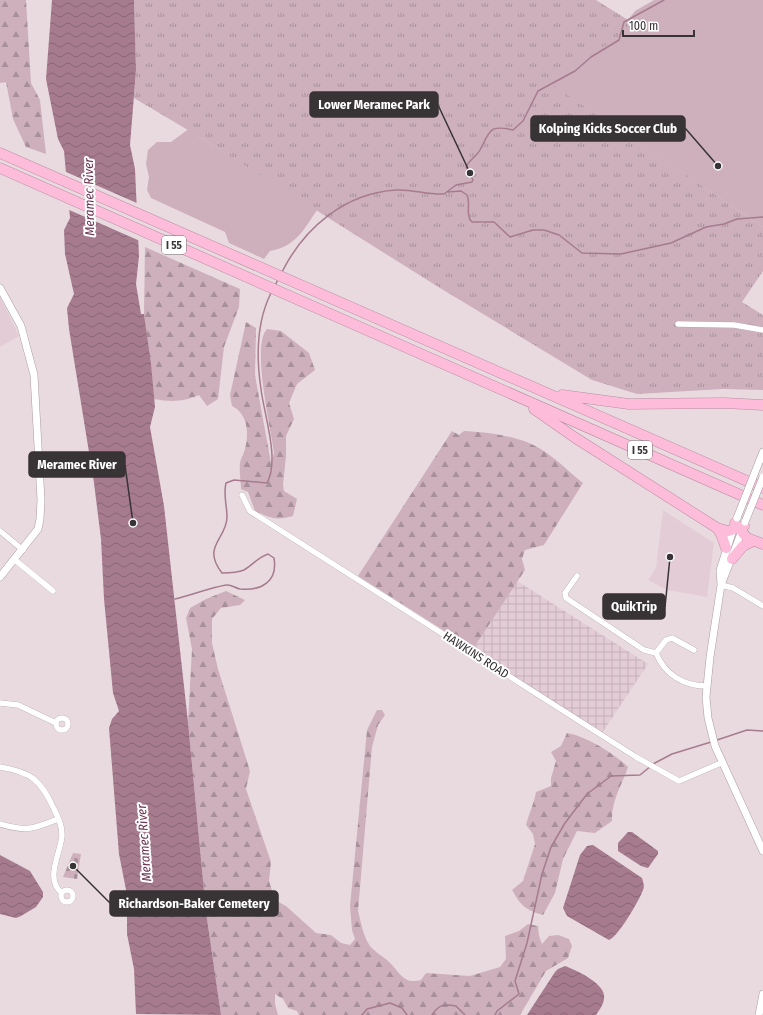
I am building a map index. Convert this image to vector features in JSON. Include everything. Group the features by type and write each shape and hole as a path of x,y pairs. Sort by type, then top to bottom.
{"highway":[{"name":"I 55","path":"0,153 312,292 551,394 763,488"},
{"name":"I 55","path":"0,168 763,505"},
{"path":"551,394 629,404 724,403 763,405"},
{"path":"516,396 580,440 717,528 726,548"},
{"path":"717,528 739,526 758,542"},
{"path":"732,559 743,546 758,542"}],"main road":[{"path":"0,288 22,330 31,360 37,394 41,516 37,531 0,577"},
{"path":"721,585 732,559 739,526 763,452"},
{"path":"763,477 739,526 726,548 720,570 721,585 707,686 708,718 715,746 721,763 763,851"},
{"path":"759,1015 763,994"}],"street":[{"path":"678,324 734,325 763,330"},
{"name":"HAWKINS ROAD","path":"242,496 250,511 562,712 675,781 683,780 721,763"},
{"path":"0,531 23,550"},
{"path":"15,560 53,591"},
{"path":"577,576 566,593 566,598 644,650 656,653"},
{"path":"721,585 733,588 763,606"},
{"path":"656,653 662,644 670,639 676,639 694,650"},
{"path":"656,653 661,664 666,670 694,686 707,686"},
{"path":"0,703 18,704 56,723"},
{"path":"0,767 19,771 36,779 46,791 58,819 62,834 55,865 54,880 56,886 62,893"},
{"path":"0,824 21,830 27,830 58,819"}],"shaded area":[{"path":"0,297 19,336 0,347"},
{"path":"663,510 714,543 707,597 667,590 648,580 656,568"},
{"path":"517,581 648,664 602,733 473,649"}],"green space":[{"path":"0,0 26,0 31,83 40,100 46,154 26,147 13,119 6,82 0,83"},
{"path":"134,0 596,0 628,20 628,32 547,81 763,227 763,271 742,302 763,315 763,390 723,389 637,394 592,380 440,288 198,136 134,98 136,70"},
{"path":"654,0 763,0 763,227 546,81 628,20 635,11"},
{"path":"190,128 198,136 317,210 303,231 293,241 279,249 270,251 264,259 229,243 225,232 151,198 147,190 149,177 146,164 148,150 157,142 171,142"},
{"path":"145,247 240,289 239,307 224,347 218,399 207,406 199,395 177,401 154,399 144,314"},
{"path":"246,322 256,328 255,375 271,463 274,453 261,369 263,338 267,329 281,331 309,353 315,370 297,384 289,403 294,419 286,436 286,456 283,485 284,491 297,499 293,516 287,518 273,518 255,511 248,492 241,489 240,462 245,449 247,430 241,414 232,406 230,395"},
{"path":"452,431 459,435 464,431 482,432 522,440 539,448 551,456 583,483 544,545 525,550 522,559 525,570 473,649 358,576"},
{"path":"226,591 245,600 240,605 221,608 212,619 212,643 218,669 250,771 246,789 271,862 269,881 275,900 286,906 316,933 331,935 341,943 350,945 355,939 352,930 350,906 367,730 377,710 382,710 385,715 378,725 372,747 358,911 362,929 366,938 372,948 389,962 402,977 410,981 421,980 426,973 470,976 500,967 506,959 505,936 519,931 528,924 538,926 542,944 549,936 558,935 569,939 572,946 568,958 546,971 520,1015 299,1015 297,1011 288,1008 283,999 275,994 275,1004 278,1015 221,1015 206,912 188,722 192,649 186,618 190,608 206,599"},
{"path":"567,733 583,738 600,746 628,767 615,800 612,821 595,833 577,831 563,859 555,893 543,915 524,907 512,890 523,881 535,844 533,834 526,825 536,792 551,786 551,778 556,761 551,752 561,746"},
{"path":"73,853 81,854 77,879 63,877"}],"water":[{"name":"Meramec River","path":"52,0 134,0 136,70 130,145 135,169 139,256 136,284 141,314 144,314 151,364 155,407 150,427 164,506 188,722 206,912 221,1015 136,1014 134,969 127,934 127,895 119,854 109,728 112,719 119,711 113,693 104,599 101,539 94,483 69,329 67,308 74,294 65,254 64,230 70,218 64,151 58,139 46,79"},
{"path":"628,832 632,832 658,851 658,854 648,868 641,866 618,851 618,843"},
{"path":"593,845 642,878 644,884 641,895 628,918 618,932 609,940 567,916 563,908 580,855 587,846"},
{"path":"0,855 30,871 43,892 43,897 36,907 16,918 0,914"},
{"path":"565,966 588,978 602,990 604,1001 596,1015 527,1015 555,972"}],"pier":[{"path":"64,171 139,204 140,241 67,209"}],"waterway":[{"path":"282,272 291,256 314,228 343,206 360,198 396,190 444,194 456,185 472,182 473,180 466,167 478,152 491,131 499,128 513,130 523,121 538,91 575,71 591,57 619,40 624,22 664,0"},
{"path":"448,192 461,191 467,195 468,213 472,222 494,222 510,237 533,230 544,230 559,235 582,253 621,254 671,243 706,227 724,224 737,219 763,217"},
{"path":"275,286 278,279"},
{"path":"175,599 226,585 240,589 255,588 267,583 273,573 275,566 274,558 268,554 261,557 244,570 227,573 222,573 216,564 214,556 214,549 226,525 226,483 234,480 267,483 271,473 272,450 258,364 258,340 262,316 271,293"},
{"path":"717,740 747,730 763,731"},
{"path":"653,764 672,754 711,742"},
{"path":"495,1015 497,1011 519,994 515,981 527,943 542,874 551,847 565,823 587,794 611,776 640,775 651,766"},
{"path":"362,1015 367,1009 390,1003 402,1008 407,1015"},
{"path":"432,1015 440,1007 448,1005 456,1006 465,1015"}],"place":[{"name":"Kolping Kicks Soccer Club","path":"718,166"},
{"name":"Lower Meramec Park","path":"470,173"},
{"name":"Meramec River","path":"133,523"},
{"name":"QuikTrip","path":"670,557"},
{"name":"Richardson-Baker Cemetery","path":"73,866"}]}
